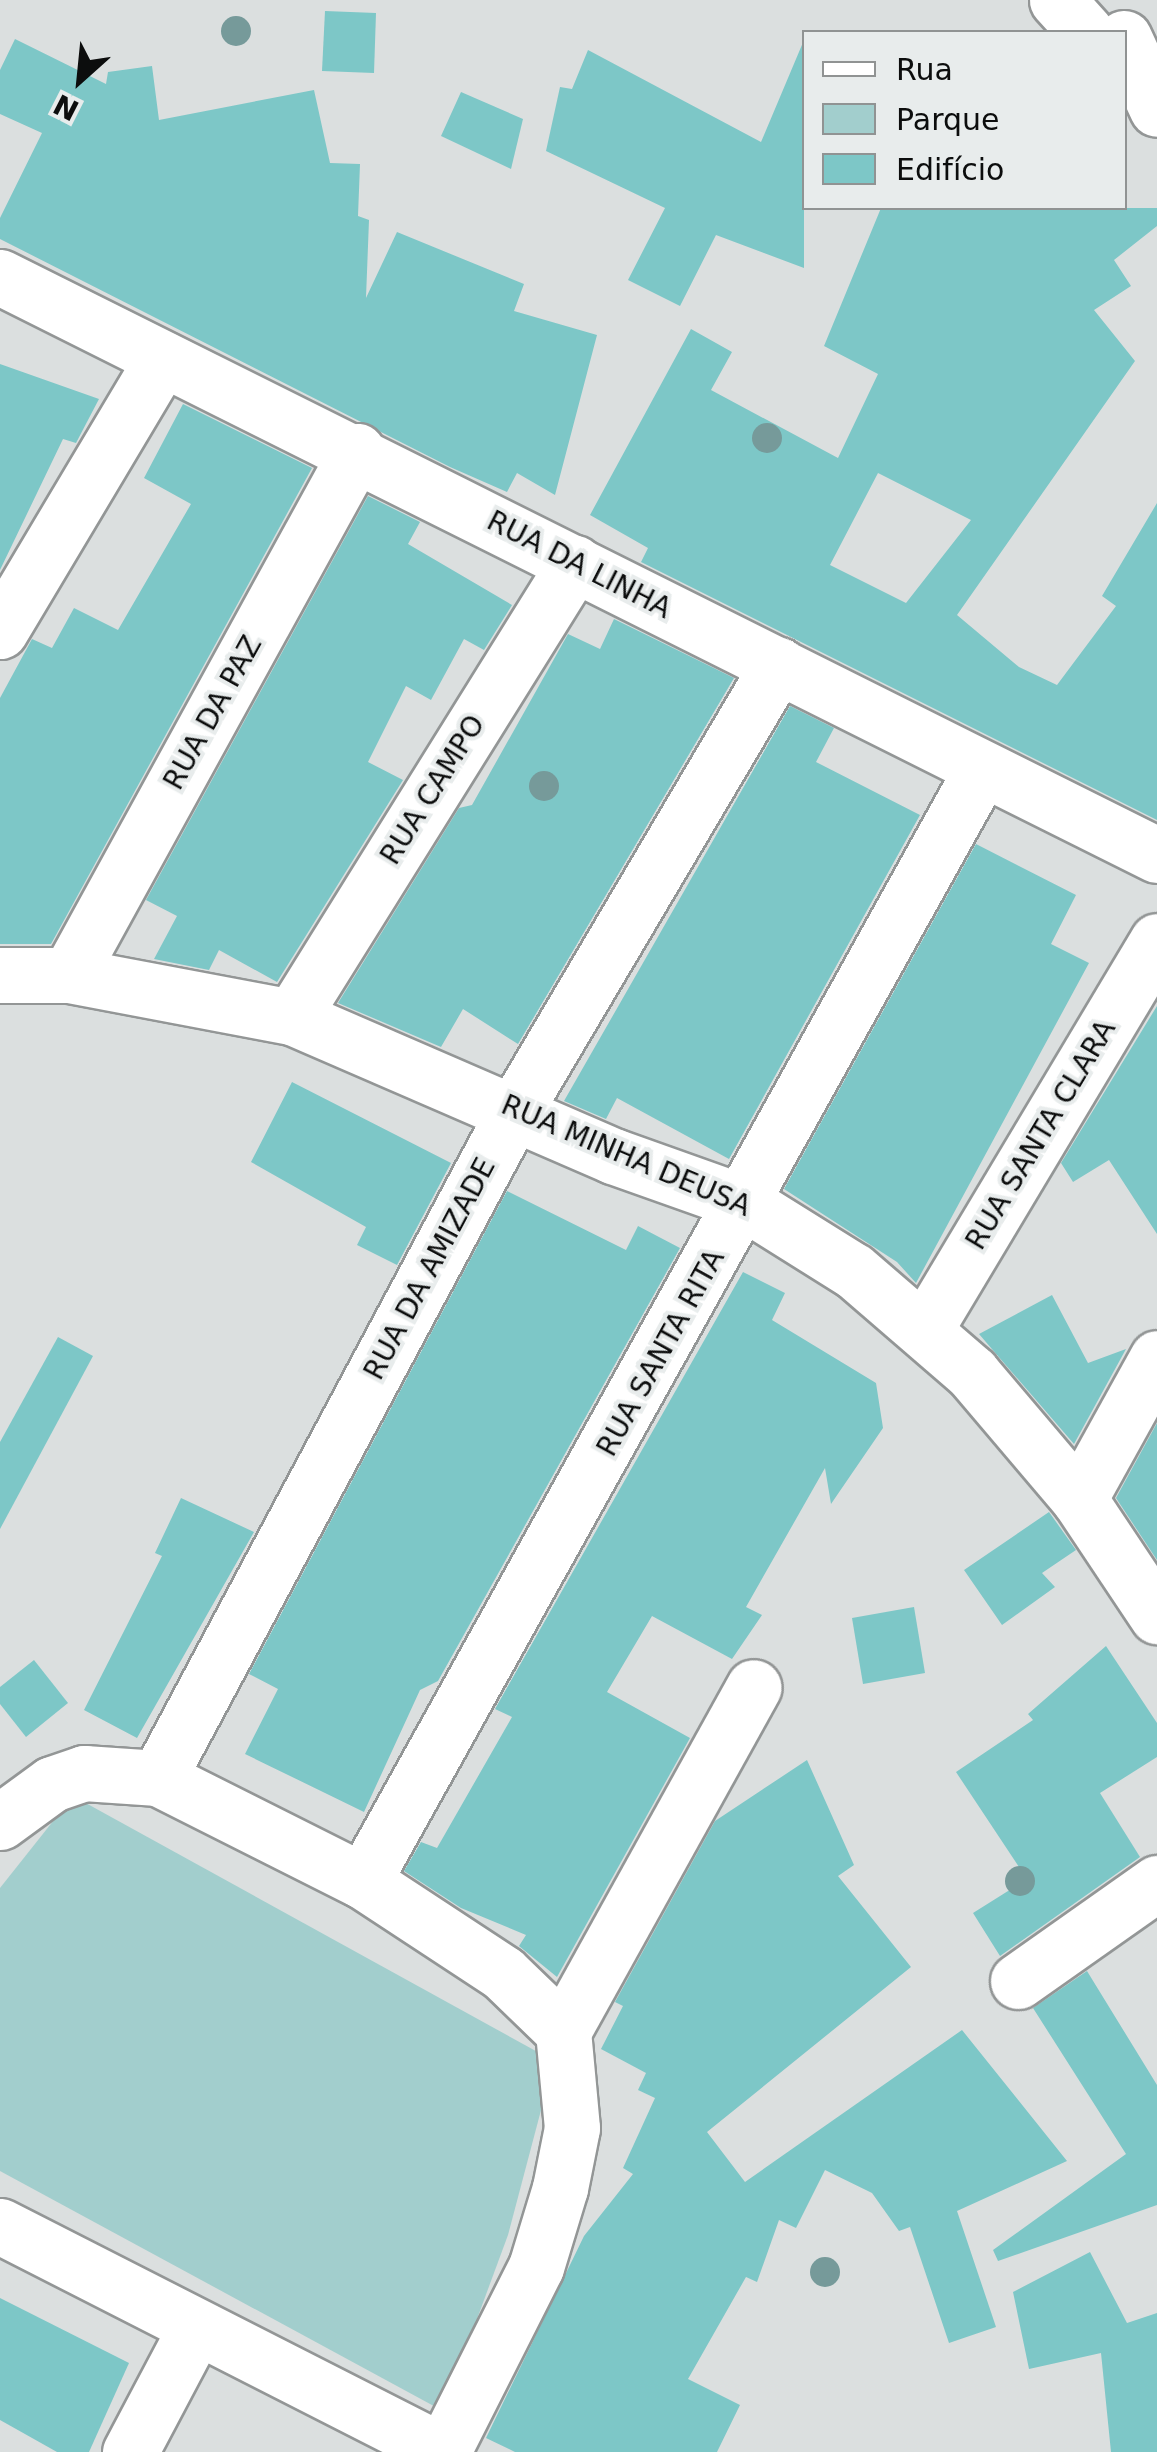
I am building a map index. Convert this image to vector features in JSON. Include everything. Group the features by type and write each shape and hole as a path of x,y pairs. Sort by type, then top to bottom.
{"street":[{"path":"1057,0 1084,30"},
{"path":"1108,0 1121,30"},
{"path":"1127,44 1157,112"},
{"path":"1127,80 1157,112"},
{"name":"RUA DA LINHA","path":"0,277 1157,855"},
{"path":"0,631 162,360"},
{"name":"RUA DA PAZ","path":"68,975 357,452"},
{"name":"RUA CAMPO","path":"292,1017 575,563"},
{"name":"RUA DA AMIZADE","path":"158,1778 516,1108 778,665"},
{"name":"RUA SANTA RITA","path":"363,1882 746,1204 982,769"},
{"name":"RUA SANTA CLARA","path":"925,1329 1157,942"},
{"name":"RUA MINHA DEUSA","path":"0,975 68,975 292,1017 516,1108 613,1156 746,1204 854,1271 925,1329 1080,1499 1157,1616"},
{"path":"1080,1499 1157,1358"},
{"path":"0,2226 195,2329 443,2452 536,2267 560,2188 572,2128 563,2031 754,1687"},
{"path":"0,1822 52,1784 84,1773 158,1778 363,1882 503,1973 563,2031"},
{"path":"1018,1981 1157,1883"},
{"path":"130,2452 195,2329"}],"green space":[{"path":"73,1796 554,2061 508,2235 443,2411 0,2171 0,1888"}],"building":[{"path":"325,11 376,13 374,73 322,71"},
{"path":"15,39 106,84 108,72 152,66 159,120 314,90 330,163 360,164 358,216 369,220 366,298 397,232 524,284 514,311 597,335 555,495 517,473 507,492 450,467 0,239 0,218 42,133 0,114 0,70"},
{"path":"802,45 804,268 716,235 680,306 628,280 665,208 546,151 560,87 572,89 588,50 761,142"},
{"path":"461,92 523,119 511,169 441,136"},
{"path":"1157,208 1157,226 1114,260 1131,286 1094,310 1135,361 957,615 1019,667 1057,685 1116,606 1102,596 1157,503 1157,820 641,562 648,548 590,515 691,329 732,352 711,390 838,458 878,374 824,346 880,210","holes":["878,473 971,520 906,603 830,565"]},
{"path":"0,364 99,399 76,443 63,439 0,570"},
{"path":"183,404 312,468 51,944 0,944 0,698 32,639 52,648 74,608 118,630 191,504 144,478"},
{"path":"368,496 420,522 408,544 512,605 484,650 464,639 431,700 406,686 368,762 403,780 277,982 219,950 209,970 154,959 177,916 146,900"},
{"path":"614,619 734,678 518,1044 463,1009 441,1047 338,1003 459,808 472,805 568,634 600,649"},
{"path":"790,706 834,728 816,762 920,815 729,1159 617,1098 606,1119 564,1101"},
{"path":"976,844 1076,895 1051,944 1089,963 916,1283 897,1262 784,1189"},
{"path":"1157,1006 1157,1234 1109,1160 1073,1182 1061,1163"},
{"path":"292,1082 451,1163 397,1265 357,1245 366,1227 251,1162"},
{"path":"507,1191 626,1250 638,1226 680,1248 438,1681 420,1690 364,1812 245,1754 278,1689 249,1674"},
{"path":"743,1272 785,1293 772,1320 876,1383 883,1428 831,1504 825,1468 746,1607 762,1615 732,1659 652,1616 607,1692 690,1738 557,1977 519,1946 526,1935 461,1908 404,1871 421,1842 437,1848 512,1717 495,1709"},
{"path":"1052,1295 1088,1363 1126,1349 1074,1444 979,1334"},
{"path":"58,1337 93,1356 0,1529 0,1442"},
{"path":"1157,1423 1157,1560 1116,1498"},
{"path":"181,1498 254,1532 137,1738 84,1710 162,1556 155,1553"},
{"path":"1049,1512 1076,1550 1042,1573 1055,1587 1002,1625 964,1570"},
{"path":"914,1607 925,1673 863,1684 852,1618"},
{"path":"1106,1646 1157,1723 1157,1757 1100,1793 1140,1857 1000,1956 973,1913 1027,1879 956,1772 1033,1720 1028,1714"},
{"path":"34,1660 68,1703 26,1737 0,1704 0,1687"},
{"path":"807,1760 854,1865 838,1876 911,1967 707,2132 745,2182 962,2030 1067,2161 957,2211 996,2327 949,2343 910,2227 899,2231 872,2193 825,2170 796,2228 779,2220 757,2282 746,2277 688,2379 740,2405 717,2452 515,2452 486,2438 584,2236 633,2174 623,2168 655,2098 638,2090 646,2073 601,2049 623,2006 615,2002 715,1821"},
{"path":"1087,1971 1157,2085 1157,2205 998,2261 993,2250 1126,2154 1033,2008"},
{"path":"1090,2252 1127,2323 1157,2313 1157,2452 1111,2452 1101,2353 1029,2369 1013,2292"},
{"path":"0,2298 129,2363 89,2452 57,2452 0,2420"}]}
